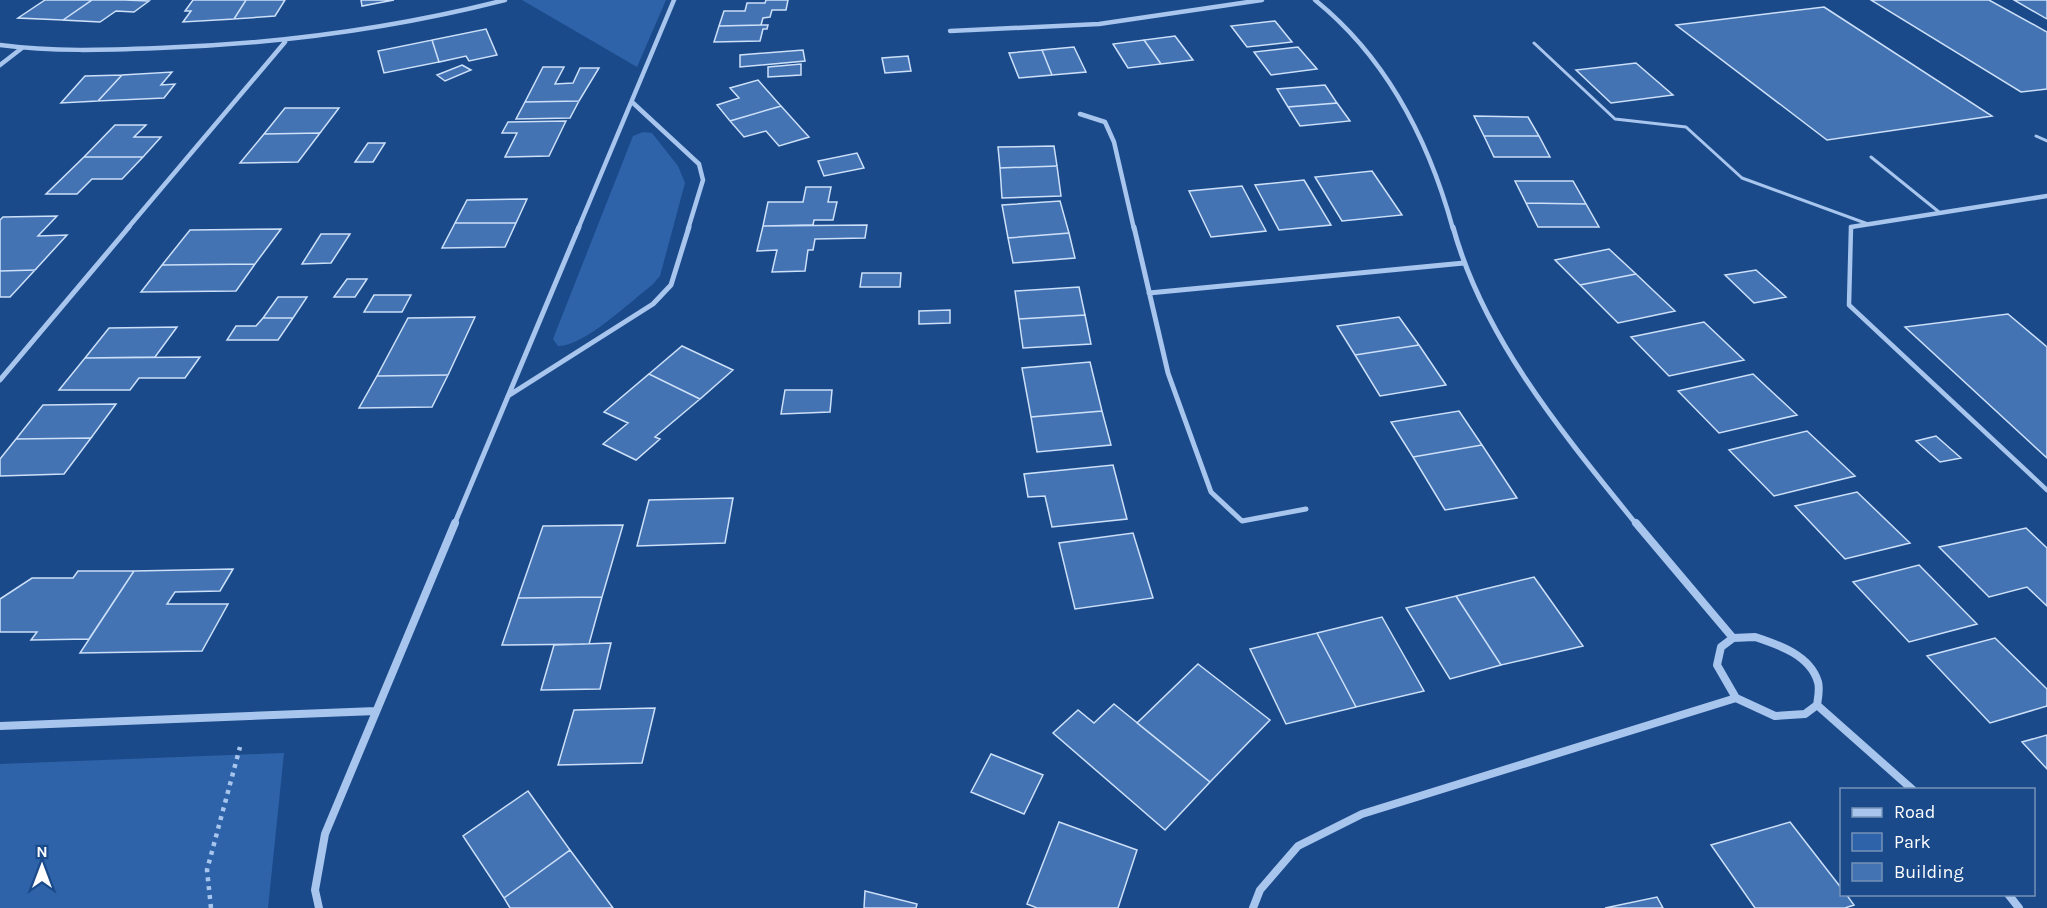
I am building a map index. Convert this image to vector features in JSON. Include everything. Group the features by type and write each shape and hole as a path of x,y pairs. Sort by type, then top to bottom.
{"street":[{"path":"0,45 89,51 285,42 443,15 505,0"},
{"path":"319,908 315,890 325,834 674,0"},
{"path":"950,31 1110,23 1262,0"},
{"path":"1315,0 1355,33 1389,80 1444,198 1468,278 1496,330 1539,397 1656,547 1733,638"},
{"path":"0,380 285,42"},
{"path":"0,65 22,48"},
{"path":"508,396 653,304 671,285 703,180 699,165 632,102"},
{"path":"1080,114 1105,122 1114,142 1168,373 1211,492 1242,521 1306,509"},
{"path":"1851,227 2047,196"},
{"path":"1149,293 1211,289 1407,265 1464,263"},
{"path":"1755,637 1785,647 1800,658 1818,683 1817,705 1805,714 1775,716 1736,698 1717,665 1722,646 1733,638 1755,637"},
{"path":"1254,908 1260,890 1298,846 1362,814 1736,698"},
{"path":"1817,705 1912,788"},
{"path":"0,726 376,711"},
{"path":"2010,896 2019,908"}],"lane":[{"path":"1534,43 1615,119 1686,127 1742,178 1868,224"},
{"path":"2036,136 2047,141"},
{"path":"1871,157 1939,212"},
{"path":"1851,227 1849,305 2047,490"}],"path":[{"path":"211,908 207,870 248,717"}],"green space":[{"path":"522,0 666,0 637,67"},
{"path":"643,132 652,133 678,166 685,183 660,276 593,332 568,344 558,346 553,339 633,136"},
{"path":"284,753 268,908 0,908 0,764"}],"building":[{"path":"45,0 92,0 63,20 18,18"},
{"path":"92,0 149,1 134,12 116,11 100,22 63,20"},
{"path":"193,0 246,0 234,19 183,22 191,11 185,11"},
{"path":"246,0 285,0 275,16 234,19"},
{"path":"361,0 394,0 362,6"},
{"path":"766,0 788,0 786,10 772,10 770,17 763,18 761,25 719,26 724,11 745,11 747,3 765,3"},
{"path":"1871,0 1989,0 2047,32 2047,89 2021,92"},
{"path":"2014,0 2047,0 2047,19"},
{"path":"1824,7 1992,116 1827,140 1676,25"},
{"path":"1275,21 1292,42 1247,47 1231,26"},
{"path":"768,25 767,29 763,29 760,41 714,42 719,26"},
{"path":"486,29 497,55 469,61 466,56 439,62 432,40"},
{"path":"1175,36 1193,60 1161,64 1144,40"},
{"path":"432,40 439,62 384,73 378,51"},
{"path":"1144,40 1161,64 1128,68 1113,44"},
{"path":"1074,47 1086,72 1052,75 1042,50"},
{"path":"1298,47 1317,69 1271,75 1254,52"},
{"path":"803,50 805,61 740,67 740,55"},
{"path":"1042,50 1052,75 1019,78 1009,53"},
{"path":"908,56 911,71 885,73 882,58"},
{"path":"1636,63 1673,95 1611,103 1576,70"},
{"path":"801,64 801,75 768,77 768,67"},
{"path":"462,65 471,70 445,81 437,75"},
{"path":"543,67 564,67 555,84 573,83 580,68 599,68 579,101 525,102"},
{"path":"172,72 161,85 175,84 164,98 98,101 122,75"},
{"path":"122,75 98,101 61,103 85,76"},
{"path":"758,80 781,106 730,121 717,105 739,98 730,88"},
{"path":"1325,85 1337,103 1288,107 1277,89"},
{"path":"579,101 570,118 516,119 525,102"},
{"path":"1337,103 1350,121 1300,126 1288,107"},
{"path":"781,106 809,137 779,146 766,131 744,137 730,121"},
{"path":"285,108 339,108 320,133 264,134"},
{"path":"1474,116 1528,117 1539,136 1484,136"},
{"path":"566,121 549,156 505,157 517,133 502,133 508,122"},
{"path":"115,125 146,125 134,137 161,137 143,157 84,157"},
{"path":"320,133 298,162 240,163 264,134"},
{"path":"1484,136 1539,136 1550,157 1494,157"},
{"path":"368,143 385,143 373,162 355,162"},
{"path":"1054,146 1057,166 1000,168 998,147"},
{"path":"857,153 864,168 824,176 818,161"},
{"path":"84,157 143,157 122,179 92,179 77,194 46,194"},
{"path":"1057,166 1061,196 1002,198 1000,168"},
{"path":"1372,171 1402,215 1342,221 1315,177"},
{"path":"1304,180 1331,225 1279,230 1255,185"},
{"path":"1515,181 1573,181 1586,204 1526,203"},
{"path":"1242,186 1266,231 1211,237 1189,191"},
{"path":"806,187 831,187 828,202 837,202 833,220 814,220 813,225 763,226 768,202 803,202"},
{"path":"527,199 516,223 455,223 467,200"},
{"path":"1060,201 1069,233 1008,238 1002,205"},
{"path":"1526,203 1586,204 1599,227 1538,227"},
{"path":"57,216 38,236 67,235 35,270 0,271 0,220 3,217"},
{"path":"455,223 516,223 505,247 442,248"},
{"path":"867,225 865,238 815,239 813,250 808,250 805,271 772,272 777,250 757,251 763,226"},
{"path":"281,229 255,264 162,265 190,230"},
{"path":"1069,233 1075,258 1013,263 1008,238"},
{"path":"321,234 350,234 331,263 302,264"},
{"path":"1609,249 1636,274 1580,285 1555,260"},
{"path":"255,264 236,291 141,292 162,265"},
{"path":"35,270 10,297 0,297 0,271"},
{"path":"1756,270 1786,297 1754,303 1725,275"},
{"path":"862,273 901,273 900,287 860,287"},
{"path":"1636,274 1675,311 1618,323 1580,285"},
{"path":"347,279 367,279 355,297 334,297"},
{"path":"1079,287 1085,315 1019,319 1015,291"},
{"path":"374,295 411,295 402,312 364,312"},
{"path":"278,297 307,297 293,318 263,318"},
{"path":"950,310 950,323 919,324 919,311"},
{"path":"2008,314 2047,347 2047,458 1905,327"},
{"path":"1085,315 1091,344 1023,348 1019,319"},
{"path":"475,317 448,375 377,376 408,318"},
{"path":"1399,317 1419,345 1355,355 1337,326"},
{"path":"263,318 293,318 278,340 227,340 236,326 256,326"},
{"path":"1704,322 1744,360 1669,376 1631,337"},
{"path":"177,327 155,357 85,358 109,328"},
{"path":"1419,345 1446,385 1380,396 1355,355"},
{"path":"682,346 733,370 700,399 649,374"},
{"path":"200,357 185,378 139,378 130,390 59,390 85,358"},
{"path":"1090,362 1102,411 1031,417 1022,368"},
{"path":"649,374 700,399 655,437 660,439 636,460 603,444 628,423 604,412"},
{"path":"1753,374 1797,415 1719,433 1678,391"},
{"path":"448,375 432,407 359,408 377,376"},
{"path":"785,390 832,390 830,412 781,414"},
{"path":"116,404 91,438 16,439 43,405"},
{"path":"1102,411 1111,445 1037,452 1031,417"},
{"path":"1459,411 1482,445 1413,457 1391,422"},
{"path":"1807,431 1855,476 1774,496 1729,450"},
{"path":"1936,436 1961,458 1940,462 1916,441"},
{"path":"91,438 64,474 0,476 0,459 16,439"},
{"path":"1482,445 1517,498 1445,510 1413,457"},
{"path":"1113,465 1127,519 1052,527 1045,496 1028,497 1024,474"},
{"path":"1857,492 1910,543 1845,559 1795,506"},
{"path":"733,498 725,543 637,546 649,500"},
{"path":"623,525 602,597 518,598 543,526"},
{"path":"2026,528 2047,548 2047,606 2027,587 1989,597 1939,547"},
{"path":"1133,533 1153,598 1075,609 1059,543"},
{"path":"1919,565 1977,624 1909,642 1853,582"},
{"path":"233,569 220,591 175,592 167,604 228,604 202,651 80,653 134,571"},
{"path":"78,571 134,571 89,639 31,640 37,632 0,632 0,599 32,578 73,578"},
{"path":"1534,577 1583,646 1501,665 1456,596"},
{"path":"1456,596 1501,665 1450,679 1406,608"},
{"path":"602,597 589,644 502,645 518,598"},
{"path":"1382,617 1424,691 1356,707 1317,633"},
{"path":"1317,633 1356,707 1286,724 1250,649"},
{"path":"1995,638 2047,689 2047,706 1990,723 1927,656"},
{"path":"611,643 600,689 541,690 554,645"},
{"path":"1198,664 1270,720 1210,782 1137,723"},
{"path":"1114,704 1210,782 1165,830 1053,733 1078,710 1094,723"},
{"path":"655,708 642,763 558,765 574,710"},
{"path":"2047,735 2047,769 2022,742"},
{"path":"991,754 1043,775 1024,814 971,792"},
{"path":"528,791 570,850 504,898 463,836"},
{"path":"1059,822 1137,850 1118,908 1037,908 1027,904"},
{"path":"1790,822 1840,886 1840,896 1847,896 1854,905 1845,908 1755,908 1711,845"},
{"path":"570,850 613,908 510,908 504,898"},
{"path":"865,891 917,904 916,908 864,908"},
{"path":"1657,897 1663,908 1605,908"}]}
